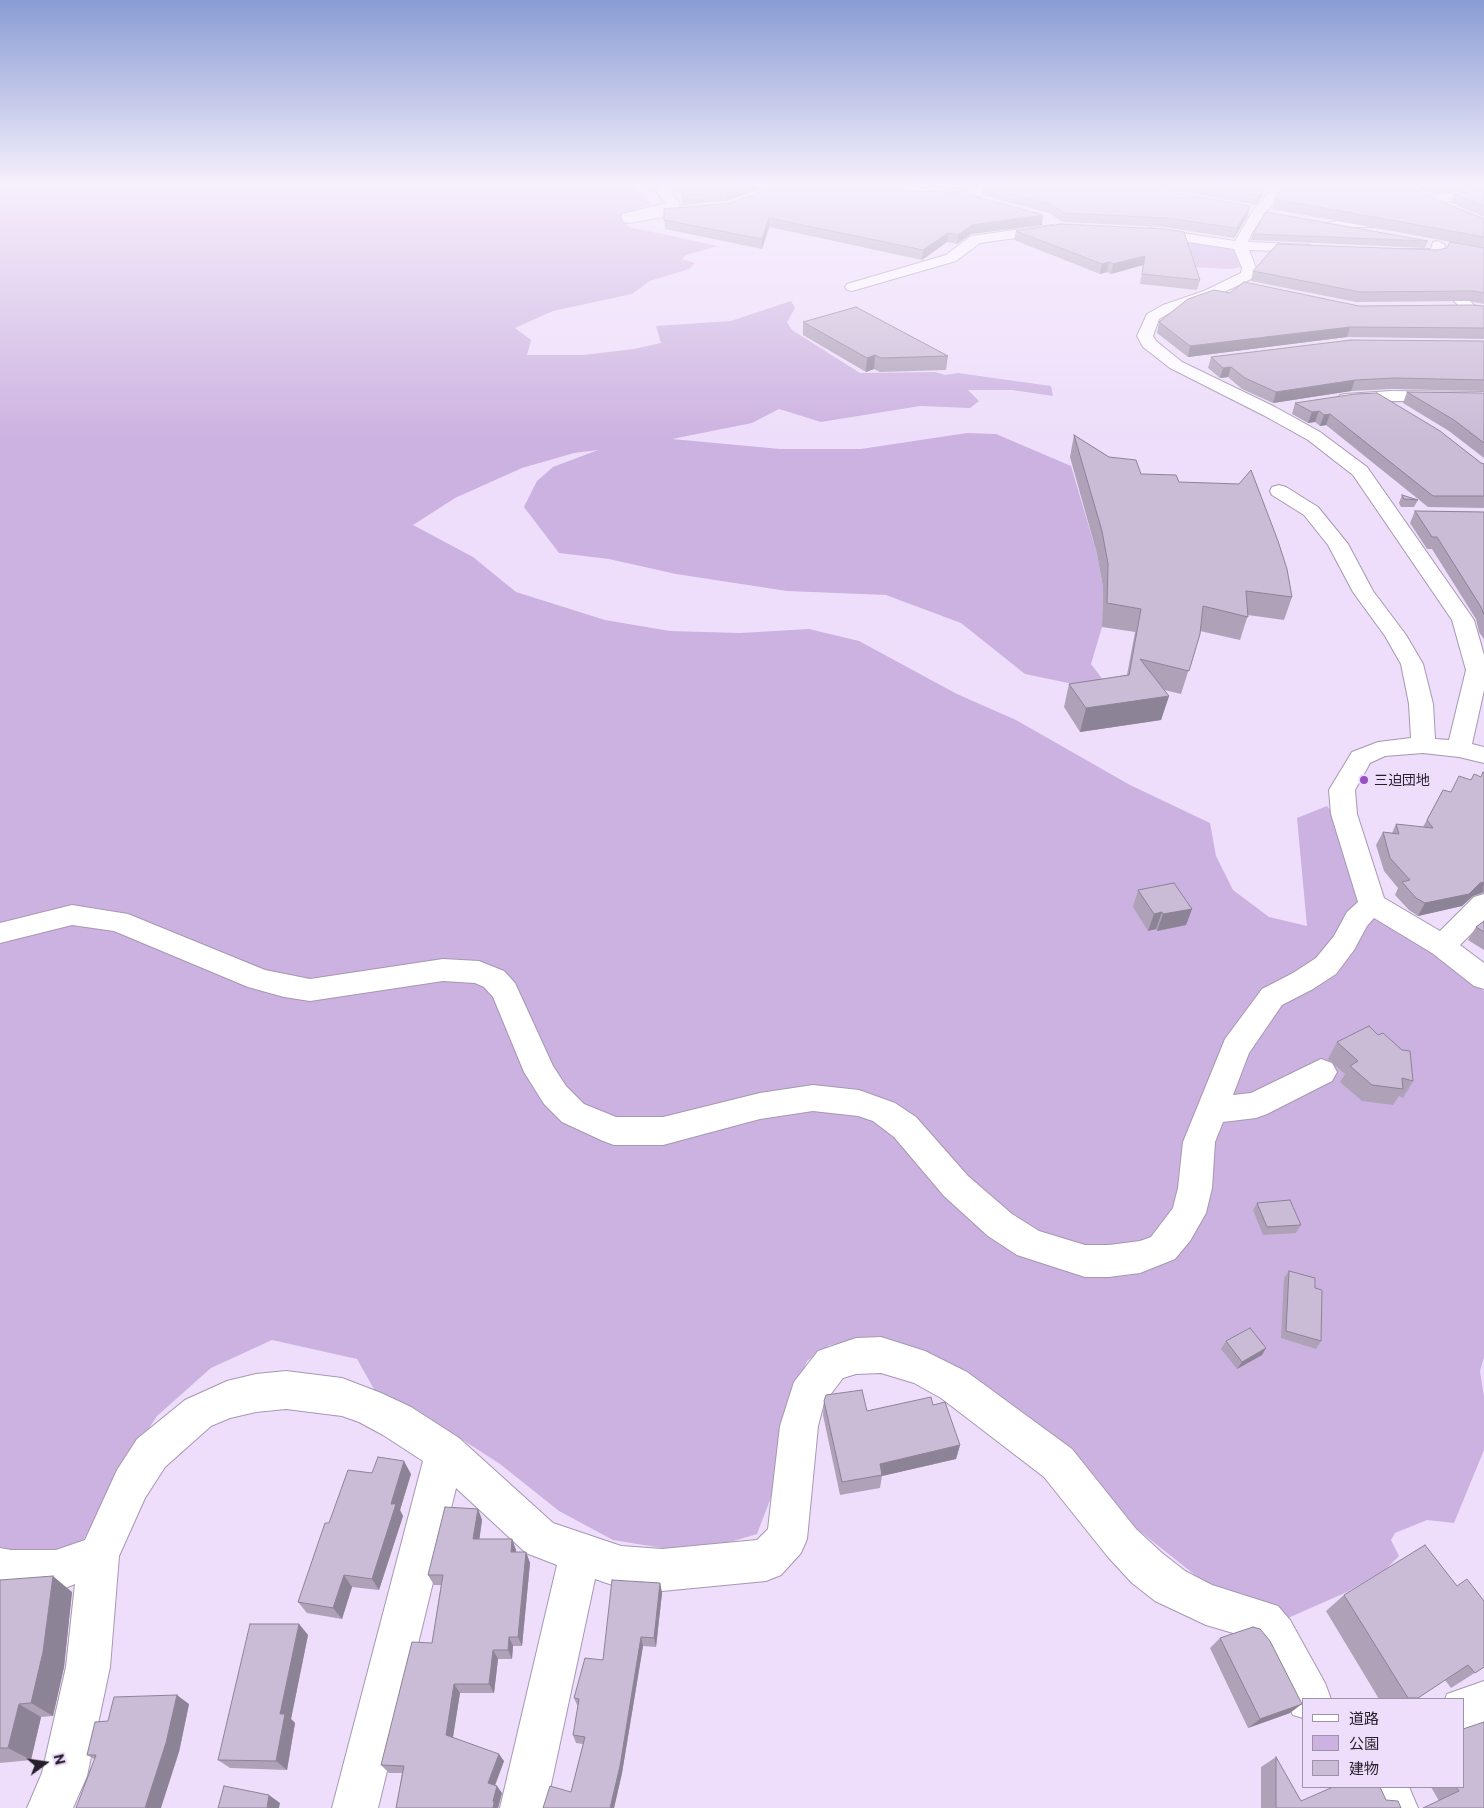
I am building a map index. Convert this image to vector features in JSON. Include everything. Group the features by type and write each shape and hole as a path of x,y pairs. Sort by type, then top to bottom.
{"street":[{"path":"852,287 909,270"},
{"path":"1249,270 1250,273 1243,279 1209,294 1168,308 1152,317 1145,336 1149,344 1176,365 1269,411 1314,436 1360,471 1402,515 1463,620 1481,670 1460,749"},
{"path":"1232,284 1251,288"},
{"path":"1453,302 1477,310"},
{"path":"1176,365 1204,362"},
{"path":"1333,401 1377,397 1484,397"},
{"path":"1377,397 1401,412"},
{"path":"1269,411 1297,407"},
{"path":"1280,491 1311,511 1324,525 1338,544 1363,592 1395,635 1412,664 1421,704 1423,745"},
{"path":"1484,755 1460,749 1423,745 1398,746 1378,750 1360,758 1342,790 1344,814 1372,904 1442,946 1484,978"},
{"path":"0,933 72,915 118,921 258,979 310,990 443,970 479,972 494,979 505,991 540,1072 555,1095 574,1113 614,1131 663,1132 760,1106 813,1098 859,1103 884,1112 905,1127 956,1186 1000,1225 1029,1244 1084,1261 1140,1257 1163,1248 1178,1230 1189,1213 1195,1188 1199,1142 1236,1048 1251,1024 1272,997 1303,981 1326,966 1344,943 1357,919 1372,904"},
{"path":"1442,946 1484,904"},
{"path":"1212,1109 1227,1109 1256,1104 1321,1072"},
{"path":"50,1808 64,1776 88,1667 99,1555 131,1484 151,1453 198,1414 227,1400 256,1393 286,1390 342,1396 390,1417 445,1452 540,1539 621,1567 662,1570 766,1560 787,1539 799,1426 807,1395 832,1364 856,1356 881,1355 925,1369 954,1385 1037,1446 1058,1463 1122,1543 1147,1568 1170,1586 1206,1604 1263,1621 1275,1636 1308,1698"},
{"path":"355,1808 445,1452"},
{"path":"523,1808 580,1554"},
{"path":"0,1569 11,1571 56,1571 99,1555"},
{"path":"1464,1710 1484,1703"},
{"path":"1385,1788 1395,1808"}],"green space":[{"path":"0,270 685,270 650,281 632,294 553,311 515,328 531,340 527,355 583,355 634,349 661,343 656,326 731,321 791,301 795,308 787,322 792,330 860,373 935,372 945,375 958,373 1051,386 1053,396 1012,390 968,390 979,401 970,408 920,406 821,422 779,409 752,423 672,439 780,449 861,449 967,433 996,434 1071,466 1097,554 1103,587 1102,627 1091,664 1112,692 1025,674 961,623 886,595 787,591 676,574 609,559 559,553 524,507 537,481 553,467 598,450 574,453 522,468 455,498 413,525 473,557 516,592 605,620 670,631 740,633 809,629 859,641 957,694 1016,720 1130,785 1210,823 1216,856 1233,890 1269,917 1307,926 1297,818 1327,806 1339,820 1353,866 1434,952 1484,991 1484,1357 1480,1371 1484,1397 1484,1450 1454,1523 1427,1520 1395,1533 1391,1540 1399,1556 1386,1569 1347,1592 1288,1618 1214,1590 1132,1525 951,1366 910,1346 875,1339 830,1345 807,1361 793,1398 778,1479 757,1534 693,1553 613,1540 559,1511 500,1464 412,1407 375,1391 357,1359 272,1340 211,1368 157,1416 126,1463 79,1548 14,1551 0,1547"}],"building":[{"path":"1143,270 1197,270 1200,280 1142,274"},
{"path":"1484,270 1484,293 1473,291 1360,292 1253,271"},
{"path":"1244,282 1359,306 1484,306 1484,328 1350,327 1190,346 1159,322 1188,299 1214,290 1230,293"},
{"path":"856,307 948,356 881,358 875,355 867,358 803,322"},
{"path":"1351,340 1484,341 1484,380 1395,378 1355,380 1276,392 1245,378 1231,367 1223,368 1211,357"},
{"path":"1407,392 1484,393 1484,443 1454,420"},
{"path":"1377,393 1440,431 1484,464 1484,496 1433,496 1330,414 1324,415 1319,411 1312,412 1295,403 1355,394"},
{"path":"1074,435 1109,457 1136,460 1141,474 1176,475 1179,482 1239,484 1251,470 1278,541 1287,569 1292,597 1246,591 1248,617 1203,606 1200,634 1189,671 1140,659 1169,696 1086,708 1069,684 1129,675 1141,609 1107,603 1108,564 1102,531"},
{"path":"1402,495 1418,500 1404,499"},
{"path":"1415,511 1484,512 1484,615 1481,607 1437,537 1432,537"},
{"path":"1483,772 1484,882 1480,883 1469,894 1425,903 1416,898 1402,882 1410,880 1390,858 1383,832 1399,834 1396,824 1433,828 1427,820 1443,790 1451,792 1459,776 1471,780 1474,774 1481,777"},
{"path":"1174,883 1192,909 1154,914 1138,890"},
{"path":"1484,921 1484,932 1476,927"},
{"path":"1369,1026 1378,1035 1383,1033 1402,1050 1410,1051 1413,1081 1402,1078 1403,1089 1372,1085 1350,1066 1358,1061 1337,1042"},
{"path":"1290,1200 1301,1225 1267,1227 1257,1203"},
{"path":"1289,1271 1315,1278 1315,1288 1322,1290 1321,1341 1286,1331"},
{"path":"1250,1328 1266,1348 1242,1362 1226,1341"},
{"path":"862,1390 867,1411 931,1397 933,1405 945,1402 960,1445 880,1464 882,1475 842,1482 824,1401 826,1395"},
{"path":"378,1457 404,1461 391,1504 396,1504 372,1579 344,1575 333,1608 298,1602 325,1523 329,1523 348,1470 372,1473"},
{"path":"445,1507 478,1509 473,1539 512,1539 511,1552 526,1552 518,1637 509,1637 508,1650 493,1650 489,1684 454,1684 446,1735 499,1754 488,1783 497,1786 493,1808 396,1808 404,1766 381,1765 412,1642 432,1643 443,1575 428,1575"},
{"path":"1425,1545 1457,1586 1467,1579 1484,1601 1484,1667 1475,1673 1468,1665 1418,1698 1408,1698 1344,1595"},
{"path":"53,1576 43,1652 31,1703 19,1704 8,1748 0,1748 0,1580"},
{"path":"612,1580 660,1583 654,1638 641,1637 620,1766 610,1808 543,1808 550,1786 571,1792 585,1737 573,1735 579,1699 574,1698 585,1658 603,1660"},
{"path":"250,1624 299,1624 280,1714 285,1714 276,1761 218,1760"},
{"path":"1253,1627 1260,1629 1270,1641 1302,1704 1260,1719 1220,1638"},
{"path":"177,1695 166,1743 145,1808 76,1808 96,1755 87,1755 95,1722 108,1721 114,1697"},
{"path":"1484,1722 1484,1808 1423,1808 1459,1791 1457,1788 1464,1788 1464,1729"},
{"path":"1276,1757 1301,1801 1331,1788 1380,1788 1386,1800 1398,1801 1401,1808 1276,1808"},
{"path":"224,1786 269,1795 267,1808 218,1808"}],"place":[{"name":"三迫団地","path":"1364,780"}]}
